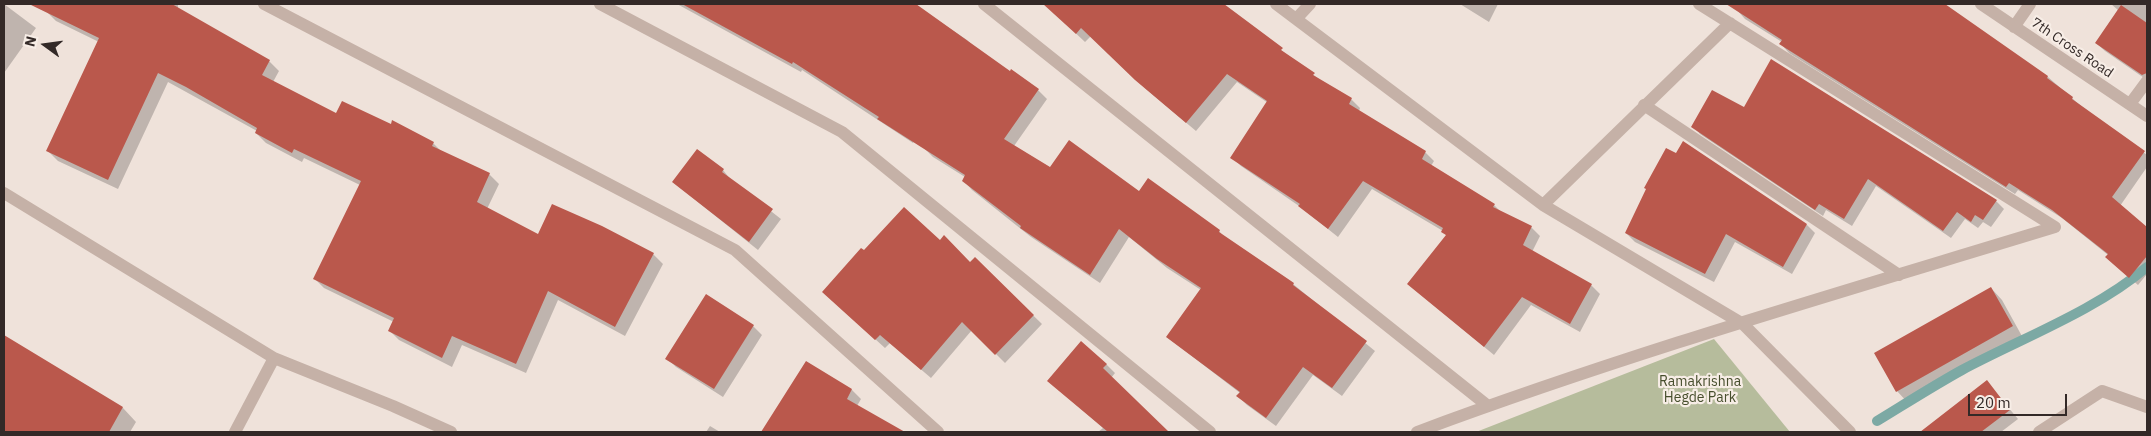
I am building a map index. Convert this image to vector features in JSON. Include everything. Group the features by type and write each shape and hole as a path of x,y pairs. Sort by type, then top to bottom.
{"street":[{"path":"264,4 734,250 938,432"},
{"path":"600,4 842,132 1210,432"},
{"path":"984,4 1488,406"},
{"path":"1276,4 1542,205 1743,324 1850,432"},
{"path":"1297,18 1310,4"},
{"path":"1416,432 1488,406 1743,324 2055,227 1699,4"},
{"name":"7th Cross Road","path":"1980,4 2147,116"},
{"path":"2014,27 2030,4"},
{"path":"1542,205 1730,23"},
{"path":"2130,104 2147,81"},
{"path":"1644,105 1899,275"},
{"path":"4,193 274,358 393,406 450,432"},
{"path":"235,432 274,358"},
{"path":"2039,432 2102,391 2147,407"}],"green space":[{"name":"Ramakrishna Hegde Park","path":"1714,339 1790,432 1476,432"}],"building":[{"path":"29,4 172,4 270,60 262,75 336,113 342,101 391,124 392,120 434,142 432,146 490,173 477,202 538,234 552,204 602,226 654,253 615,327 548,291 516,364 452,336 442,358 388,331 394,318 313,279 361,181 294,149 292,153 255,133 257,128 186,87 158,73 108,180 46,151 99,38"},
{"path":"682,4 916,4 1010,71 1011,69 1039,89 1004,139 1050,167 1069,140 1139,191 1148,178 1220,230 1219,232 1294,283 1293,285 1367,341 1332,388 1303,367 1266,418 1236,396 1240,392 1166,337 1201,288 1157,259 1119,229 1090,275 1020,228 1021,226 962,181 965,175 877,119 879,117 793,62 792,64"},
{"path":"1043,4 1224,4 1283,48 1281,50 1315,73 1313,75 1352,98 1349,104 1426,151 1422,159 1495,204 1493,207 1532,226 1523,245 1592,284 1570,324 1522,297 1484,347 1407,284 1446,235 1441,232 1443,228 1363,181 1328,229 1298,206 1300,204 1230,158 1267,101 1227,74 1186,123 1135,80 1081,28 1076,34"},
{"path":"1726,4 1945,4 2048,76 2047,78 2073,97 2072,99 2145,151 2112,197 2147,227 2147,256 2129,278 2105,257 2108,254 2052,210 2009,183 2006,187 1779,44 1782,40"},
{"path":"2121,5 2147,23 2147,73 2142,75 2095,43"},
{"path":"1771,59 1997,200 1983,220 1975,215 1971,222 1957,212 1943,231 1868,179 1844,219 1819,204 1815,210 1691,127 1712,90 1744,107"},
{"path":"1683,141 1807,224 1783,267 1726,234 1705,274 1625,233 1646,189 1644,188 1666,148 1676,153"},
{"path":"697,149 724,169 722,172 773,209 749,242 672,182"},
{"path":"904,207 940,240 944,235 970,262 975,257 1034,315 995,355 962,322 921,370 880,335 875,340 822,292 861,248 864,250"},
{"path":"1991,287 2013,326 1896,392 1874,353"},
{"path":"706,294 754,325 714,389 665,359"},
{"path":"4,335 123,407 109,432 4,432"},
{"path":"1081,341 1107,364 1103,368 1169,432 1108,432 1047,381"},
{"path":"806,361 852,389 847,399 905,432 761,432"},
{"path":"1987,380 2010,410 1981,432 1920,432"}],"waterway":[{"path":"1877,421 1962,370 2058,323 2105,297 2147,267"}]}
